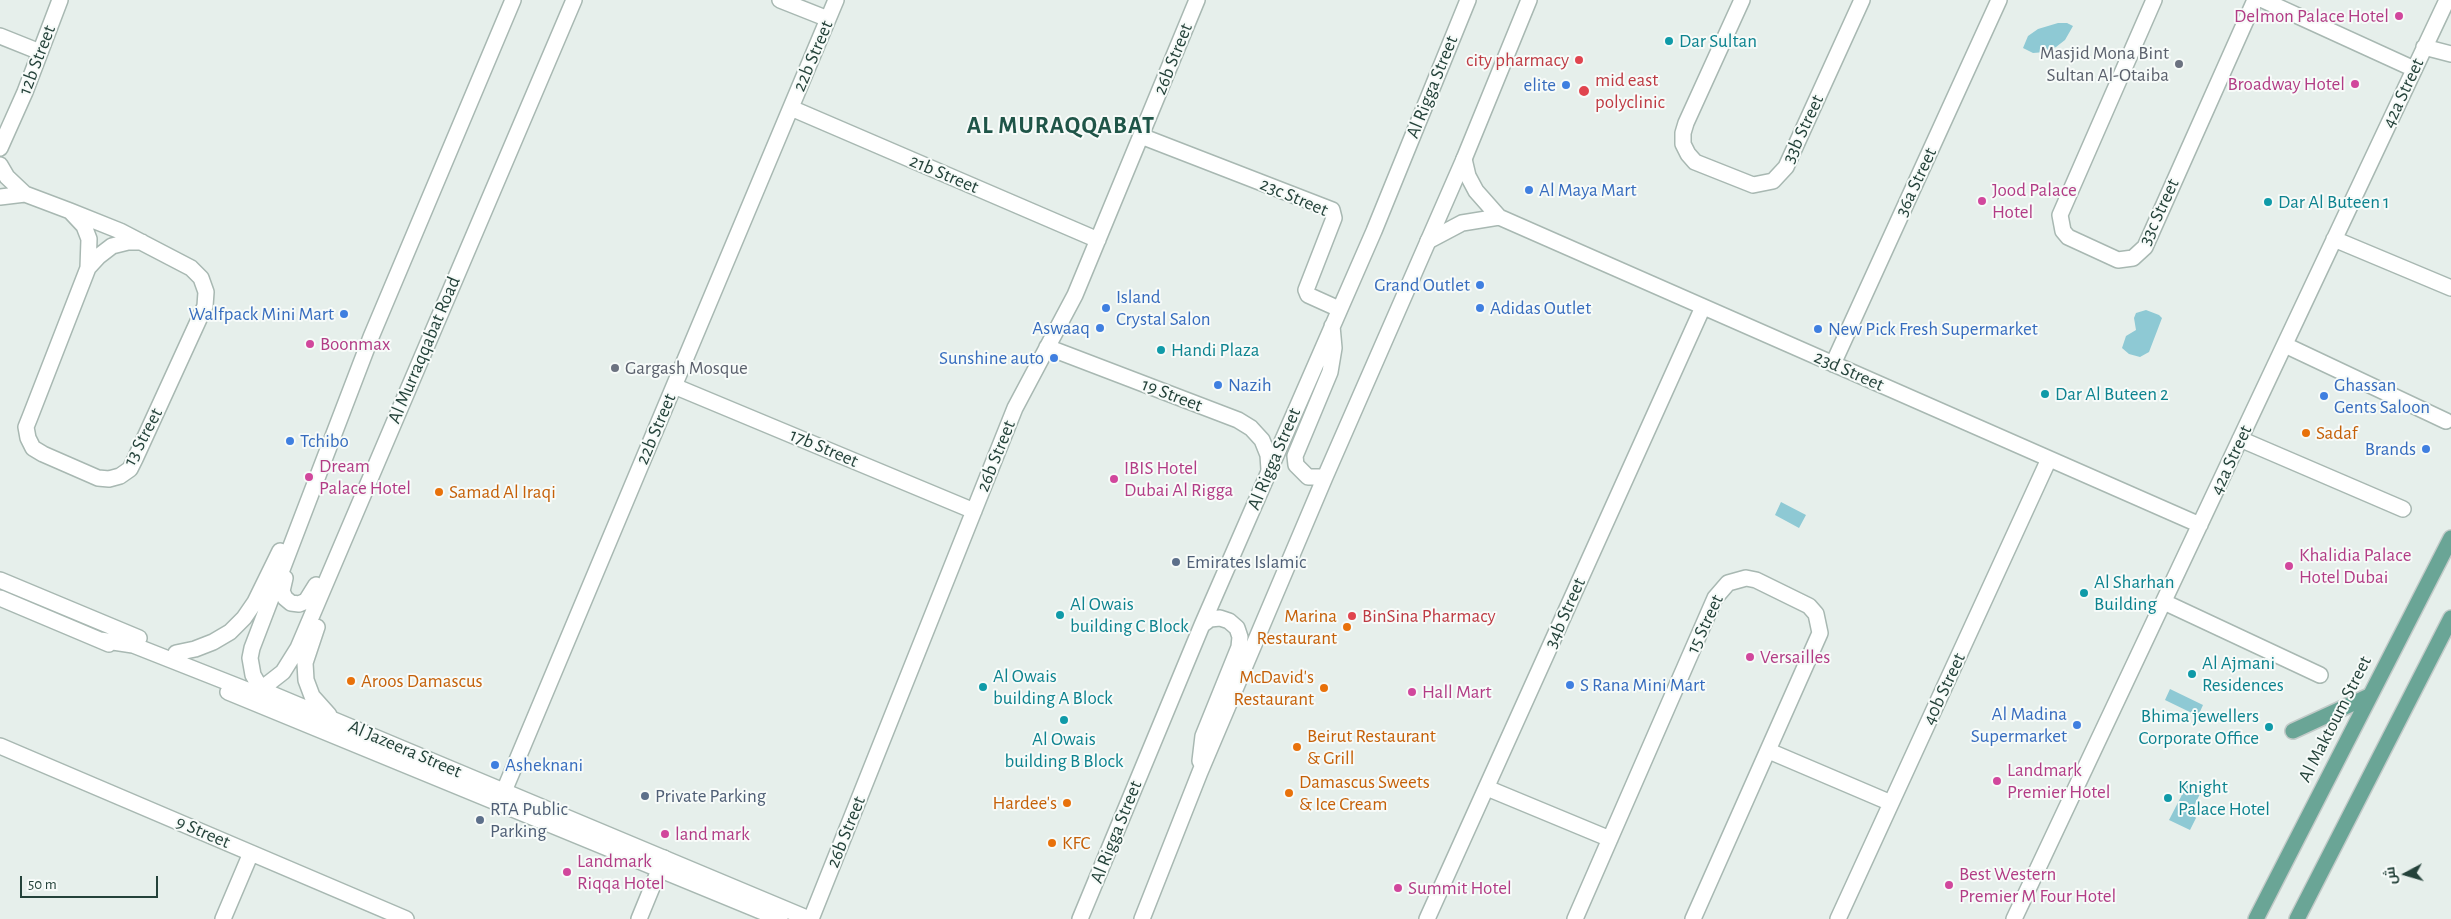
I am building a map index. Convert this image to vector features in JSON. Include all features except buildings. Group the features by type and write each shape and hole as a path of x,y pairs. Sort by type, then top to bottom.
{"main road":[{"name":"Al Maktoum Street","path":"2256,919 2451,538"},
{"path":"2297,919 2451,618"},
{"path":"2293,731 2369,696"}],"street":[{"name":"12b Street","path":"0,148 17,111 60,0"},
{"path":"277,712 260,690 251,666 252,648 371,337 513,0"},
{"name":"Al Murraqqabat Road","path":"260,690 276,680 292,661 574,0"},
{"path":"780,0 828,19"},
{"name":"22b Street","path":"502,797 836,0"},
{"name":"26b Street","path":"810,919 1015,408 1076,295 1197,0"},
{"name":"Al Rigga Street","path":"1080,919 1202,625 1374,230 1468,0"},
{"path":"1142,919 1200,772 1325,477 1464,159 1529,0"},
{"name":"33b Street","path":"1742,0 1683,133 1684,144 1688,154 1695,162 1754,185 1773,181 1786,167 1862,0"},
{"name":"36a Street","path":"1833,364 2000,0"},
{"name":"33c Street","path":"2154,0 2060,214 2063,231 2068,237 2118,260 2133,258 2145,247 2255,0"},
{"path":"2263,0 2414,69"},
{"name":"42a Street","path":"2014,919 2446,0"},
{"path":"0,36 40,52"},
{"path":"2424,47 2451,54"},
{"name":"21b Street","path":"791,108 1098,240"},
{"name":"23c Street","path":"1141,136 1332,210 1334,218 1306,290 1310,296 1339,309"},
{"name":"23d Street","path":"1464,159 1468,176 1476,192 1499,217 2200,525"},
{"name":"13 Street","path":"0,165 7,178 25,194 144,242 191,268 201,278 206,292 205,306 136,459 130,469 120,476 109,479 98,478 43,454 31,443 26,427 88,268 98,256 112,246 128,242 144,242"},
{"name":"13 Street","path":"0,197 25,194"},
{"name":"13 Street","path":"70,211 84,226 89,239 88,268"},
{"path":"1428,241 1462,224 1499,217"},
{"path":"2334,239 2451,288"},
{"name":"34b Street","path":"1427,919 1703,307"},
{"path":"1325,477 1316,479 1308,477 1301,472 1295,456 1330,372 1334,348 1332,324"},
{"path":"349,525 306,601 299,604 291,603 284,598 282,591 283,583 346,426 364,368 371,337"},
{"path":"2285,344 2446,421"},
{"name":"19 Street","path":"1047,347 1238,420 1251,428 1262,440 1268,455 1269,470"},
{"name":"17b Street","path":"674,386 974,511"},
{"path":"2240,439 2403,508"},
{"name":"40b Street","path":"1841,918 1891,804 2049,459"},
{"path":"176,653 195,650 213,642 230,632 244,618 255,602 283,546 297,531"},
{"path":"334,561 333,584 306,663 306,680 312,696 322,710 336,720"},
{"name":"15 Street","path":"1575,919 1715,598 1724,586 1736,579 1756,580 1801,601 1816,614 1819,624 1817,643 1693,919"},
{"name":"Al Jazeera Street","path":"0,580 260,690 336,720 502,797"},
{"name":"Al Jazeera Street","path":"0,598 277,712 502,797 662,864 780,919"},
{"path":"2164,602 2320,675"},
{"path":"1200,772 1203,736 1239,647 1240,637 1237,628 1225,619 1210,619 1202,625"},
{"path":"100,640 133,645 239,688 260,690"},
{"name":"9 Street","path":"0,746 406,919"},
{"path":"1769,751 1891,804"},
{"path":"1486,788 1610,839"},
{"path":"223,919 251,852"},
{"path":"639,919 662,864"},
{"name":"Al Jazeera Street","path":"662,864 810,919"}],"water":[{"path":"2058,23 2067,23 2073,26 2065,40 2056,47 2045,52 2033,53 2023,48 2028,36 2038,29"},
{"path":"2146,310 2162,318 2149,352 2140,357 2129,354 2122,348 2126,336 2136,330 2134,318 2136,313"},
{"path":"1781,502 1806,515 1799,528 1775,515"},
{"path":"2170,689 2203,705 2198,716 2165,700"},
{"path":"2187,785 2201,792 2191,812 2196,818 2190,830 2169,820"}],"place":[{"name":"Delmon Palace Hotel","path":"2399,16"},
{"name":"Dar Sultan","path":"1669,41"},
{"name":"city pharmacy","path":"1579,60"},
{"name":"Masjid Mona Bint Sultan Al-Otaiba","path":"2179,64"},
{"name":"Broadway Hotel","path":"2355,84"},
{"name":"elite","path":"1566,85"},
{"name":"mid east polyclinic","path":"1584,91"},
{"name":"Al Maya Mart","path":"1529,190"},
{"name":"Jood Palace Hotel","path":"1982,201"},
{"name":"Dar Al Buteen 1","path":"2268,202"},
{"name":"Grand Outlet","path":"1480,285"},
{"name":"Island Crystal Salon","path":"1106,308"},
{"name":"Adidas Outlet","path":"1480,308"},
{"name":"Walfpack Mini Mart","path":"344,314"},
{"name":"Aswaaq","path":"1100,328"},
{"name":"New Pick Fresh Supermarket","path":"1818,329"},
{"name":"Boonmax","path":"310,344"},
{"name":"Handi Plaza","path":"1161,350"},
{"name":"Sunshine auto","path":"1054,358"},
{"name":"Gargash Mosque","path":"615,368"},
{"name":"Nazih","path":"1218,385"},
{"name":"Dar Al Buteen 2","path":"2045,394"},
{"name":"Ghassan Gents Saloon","path":"2324,396"},
{"name":"Sadaf","path":"2306,433"},
{"name":"Tchibo","path":"290,441"},
{"name":"Brands","path":"2426,449"},
{"name":"Dream Palace Hotel","path":"309,477"},
{"name":"IBIS Hotel Dubai Al Rigga","path":"1114,479"},
{"name":"Samad Al Iraqi","path":"439,492"},
{"name":"Emirates Islamic","path":"1176,562"},
{"name":"Khalidia Palace Hotel Dubai","path":"2289,566"},
{"name":"Al Sharhan Building","path":"2084,593"},
{"name":"Al Owais building C Block","path":"1060,615"},
{"name":"BinSina Pharmacy","path":"1352,616"},
{"name":"Marina Restaurant","path":"1347,627"},
{"name":"Versailles","path":"1750,657"},
{"name":"Al Ajmani Residences","path":"2192,674"},
{"name":"Aroos Damascus","path":"351,681"},
{"name":"S Rana Mini Mart","path":"1570,685"},
{"name":"Al Owais building A Block","path":"983,687"},
{"name":"McDavid's Restaurant","path":"1324,688"},
{"name":"Hall Mart","path":"1412,692"},
{"name":"Al Owais building B Block","path":"1064,720"},
{"name":"Al Madina Supermarket","path":"2077,725"},
{"name":"Bhima jewellers Corporate Office","path":"2269,727"},
{"name":"Beirut Restaurant & Grill","path":"1297,747"},
{"name":"Asheknani","path":"495,765"},
{"name":"Landmark Premier Hotel","path":"1997,781"},
{"name":"Damascus Sweets & Ice Cream","path":"1289,793"},
{"name":"Private Parking","path":"645,796"},
{"name":"Knight Palace Hotel","path":"2168,798"},
{"name":"Hardee's","path":"1067,803"},
{"name":"RTA Public Parking","path":"480,820"},
{"name":"land mark","path":"665,834"},
{"name":"KFC","path":"1052,843"},
{"name":"Landmark Riqqa Hotel","path":"567,872"},
{"name":"Best Western Premier M Four Hotel","path":"1949,885"},
{"name":"Summit Hotel","path":"1398,888"}],"district":[{"name":"AL MURAQQABAT","path":"1061,126"}]}
